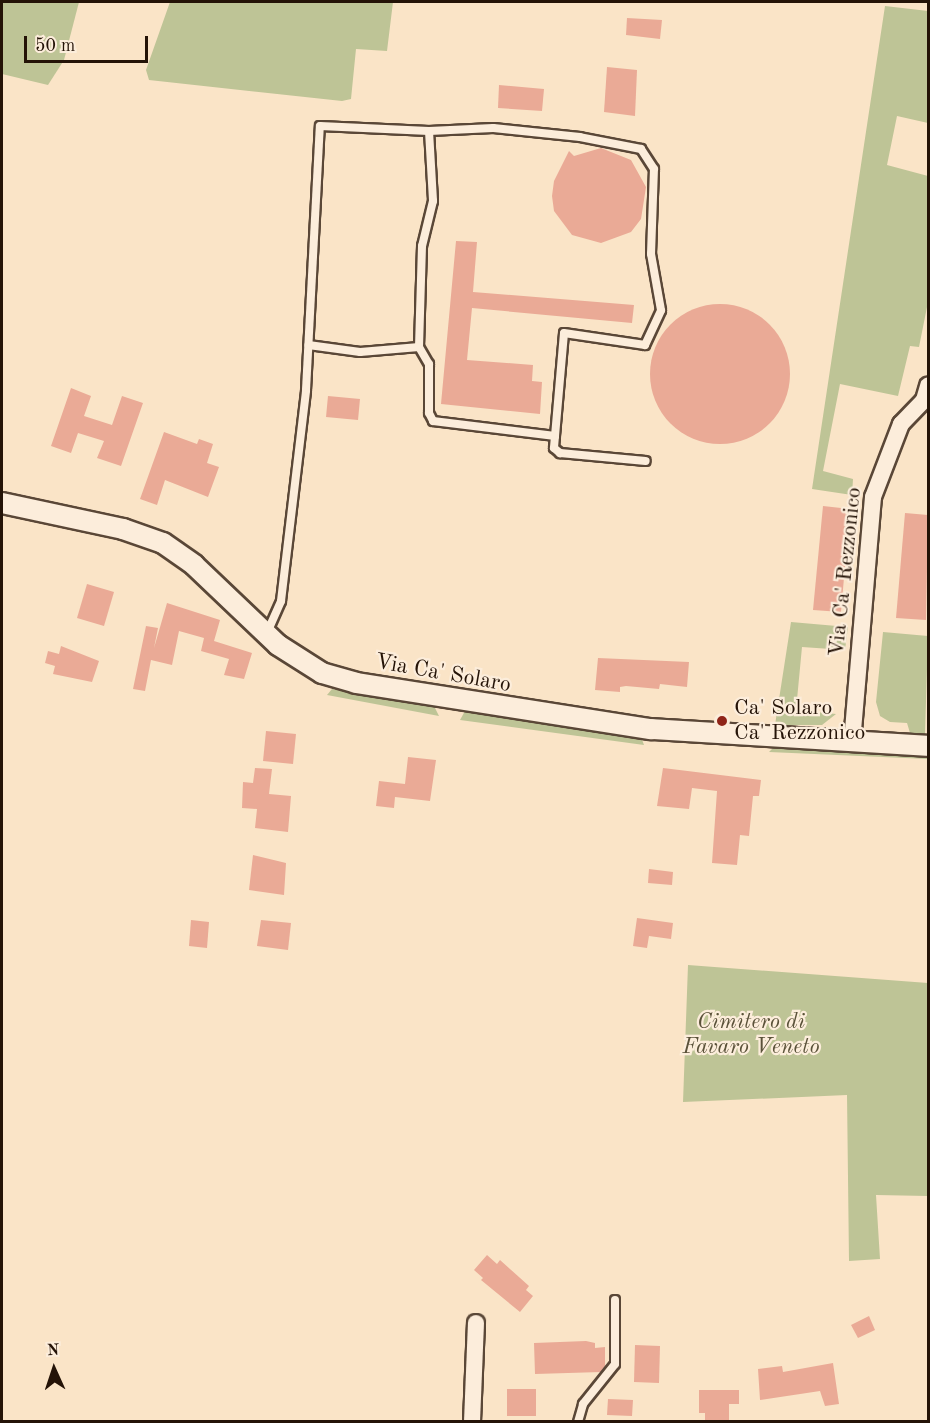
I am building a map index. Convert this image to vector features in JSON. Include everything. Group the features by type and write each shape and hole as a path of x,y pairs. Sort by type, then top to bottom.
{"street":[{"name":"Via Ca' Rezzonico","path":"852,742 873,497 901,424 924,400 928,386"},
{"name":"Via Ca' Solaro","path":"2,503 123,530 163,543 195,565 266,636 322,673 450,701 651,729 928,746"},
{"path":"472,1422 476,1323"}],"lane":[{"path":"266,636 281,601 308,345 320,126 429,131 493,128 580,137 642,149 654,169 651,254 661,310 645,345 564,333 554,448 560,453 646,461"},
{"path":"429,131 433,201 422,246 419,347 429,364 429,413 433,421 555,436"},
{"path":"308,345 360,352 419,347"},
{"path":"578,1422 583,1404 615,1364 615,1300"}],"green space":[{"path":"2,2 79,2 64,60 48,85 2,74"},
{"path":"170,2 393,2 387,51 356,49 351,99 342,101 149,80 146,70"},
{"path":"885,6 928,11 928,123 897,116 887,165 928,176 928,302 919,347 910,346 898,396 840,384 823,471 853,479 852,495 812,489"},
{"path":"791,622 848,627 845,650 802,647 796,710 836,714 822,725 775,725"},
{"path":"883,632 928,636 925,734 910,733 907,723 890,722 880,716 876,702"},
{"path":"332,689 434,706 439,716 327,695"},
{"path":"465,711 641,737 644,745 460,720"},
{"path":"775,746 928,753 928,759 769,752"},
{"name":"Cimitero di Favaro Veneto","path":"688,965 928,983 928,1196 876,1195 880,1259 849,1261 847,1095 683,1102"}],"building":[{"path":"627,18 662,20 660,39 626,35"},
{"path":"607,67 637,70 635,116 604,112"},
{"path":"499,85 544,89 542,111 498,108"},
{"path":"601,148 631,160 646,187 641,219 631,232 601,243 572,235 554,211 552,196 554,181 569,151 574,156"},
{"path":"456,241 477,242 473,292 634,305 632,323 472,308 467,360 533,365 532,381 542,382 540,414 441,404"},
{"path":"720,304 747,310 759,316 769,325 778,335 784,347 790,374 784,401 778,413 769,423 759,432 747,438 720,444 693,438 681,432 671,423 662,413 656,401 650,374 656,347 662,335 671,325 681,316 693,310"},
{"path":"71,388 91,396 84,416 112,425 122,396 143,403 121,466 97,458 104,441 78,433 71,453 51,446"},
{"path":"328,396 360,399 358,420 326,417"},
{"path":"164,432 197,444 199,439 213,444 207,463 219,467 208,497 165,480 157,505 140,499"},
{"path":"823,506 850,509 841,612 813,610"},
{"path":"905,513 928,515 926,620 896,618"},
{"path":"87,584 114,592 104,626 77,618"},
{"path":"167,603 220,620 214,641 252,653 244,679 224,675 229,659 201,651 204,638 179,631 172,665 151,660 145,691 133,689 146,626 158,628 154,648"},
{"path":"61,646 99,661 92,682 53,674 55,666 45,663 48,651 59,654"},
{"path":"598,658 689,662 687,687 660,684 659,689 626,686 620,687 620,692 595,690"},
{"path":"266,731 296,734 293,764 263,761"},
{"path":"408,757 436,760 430,801 395,797 394,808 376,806 379,781 405,784"},
{"path":"255,768 272,769 269,794 291,796 288,832 255,828 257,809 242,808 243,782 253,783"},
{"path":"663,768 761,780 759,796 753,796 749,836 740,835 737,865 712,863 717,791 692,788 689,809 657,806"},
{"path":"253,855 286,863 284,895 249,890"},
{"path":"649,869 673,872 672,885 648,883"},
{"path":"637,918 673,923 671,939 649,936 647,948 633,946"},
{"path":"191,920 209,922 207,948 189,946"},
{"path":"261,920 291,923 288,950 257,946"},
{"path":"487,1255 497,1264 500,1260 529,1286 526,1290 533,1296 520,1312 481,1280 483,1278 474,1270"},
{"path":"869,1316 875,1330 858,1338 851,1325"},
{"path":"586,1341 595,1343 595,1348 605,1347 605,1366 601,1372 535,1374 534,1343"},
{"path":"635,1345 660,1346 659,1383 634,1382"},
{"path":"833,1363 839,1404 825,1406 820,1391 760,1400 758,1369 782,1366 783,1372"},
{"path":"507,1389 536,1389 536,1416 507,1416"},
{"path":"699,1390 739,1390 739,1404 729,1404 729,1421 705,1421 705,1413 699,1413"},
{"path":"608,1399 633,1400 632,1416 607,1415"}],"place":[{"name":"Ca' Solaro Ca' Rezzonico","path":"722,721"}]}
